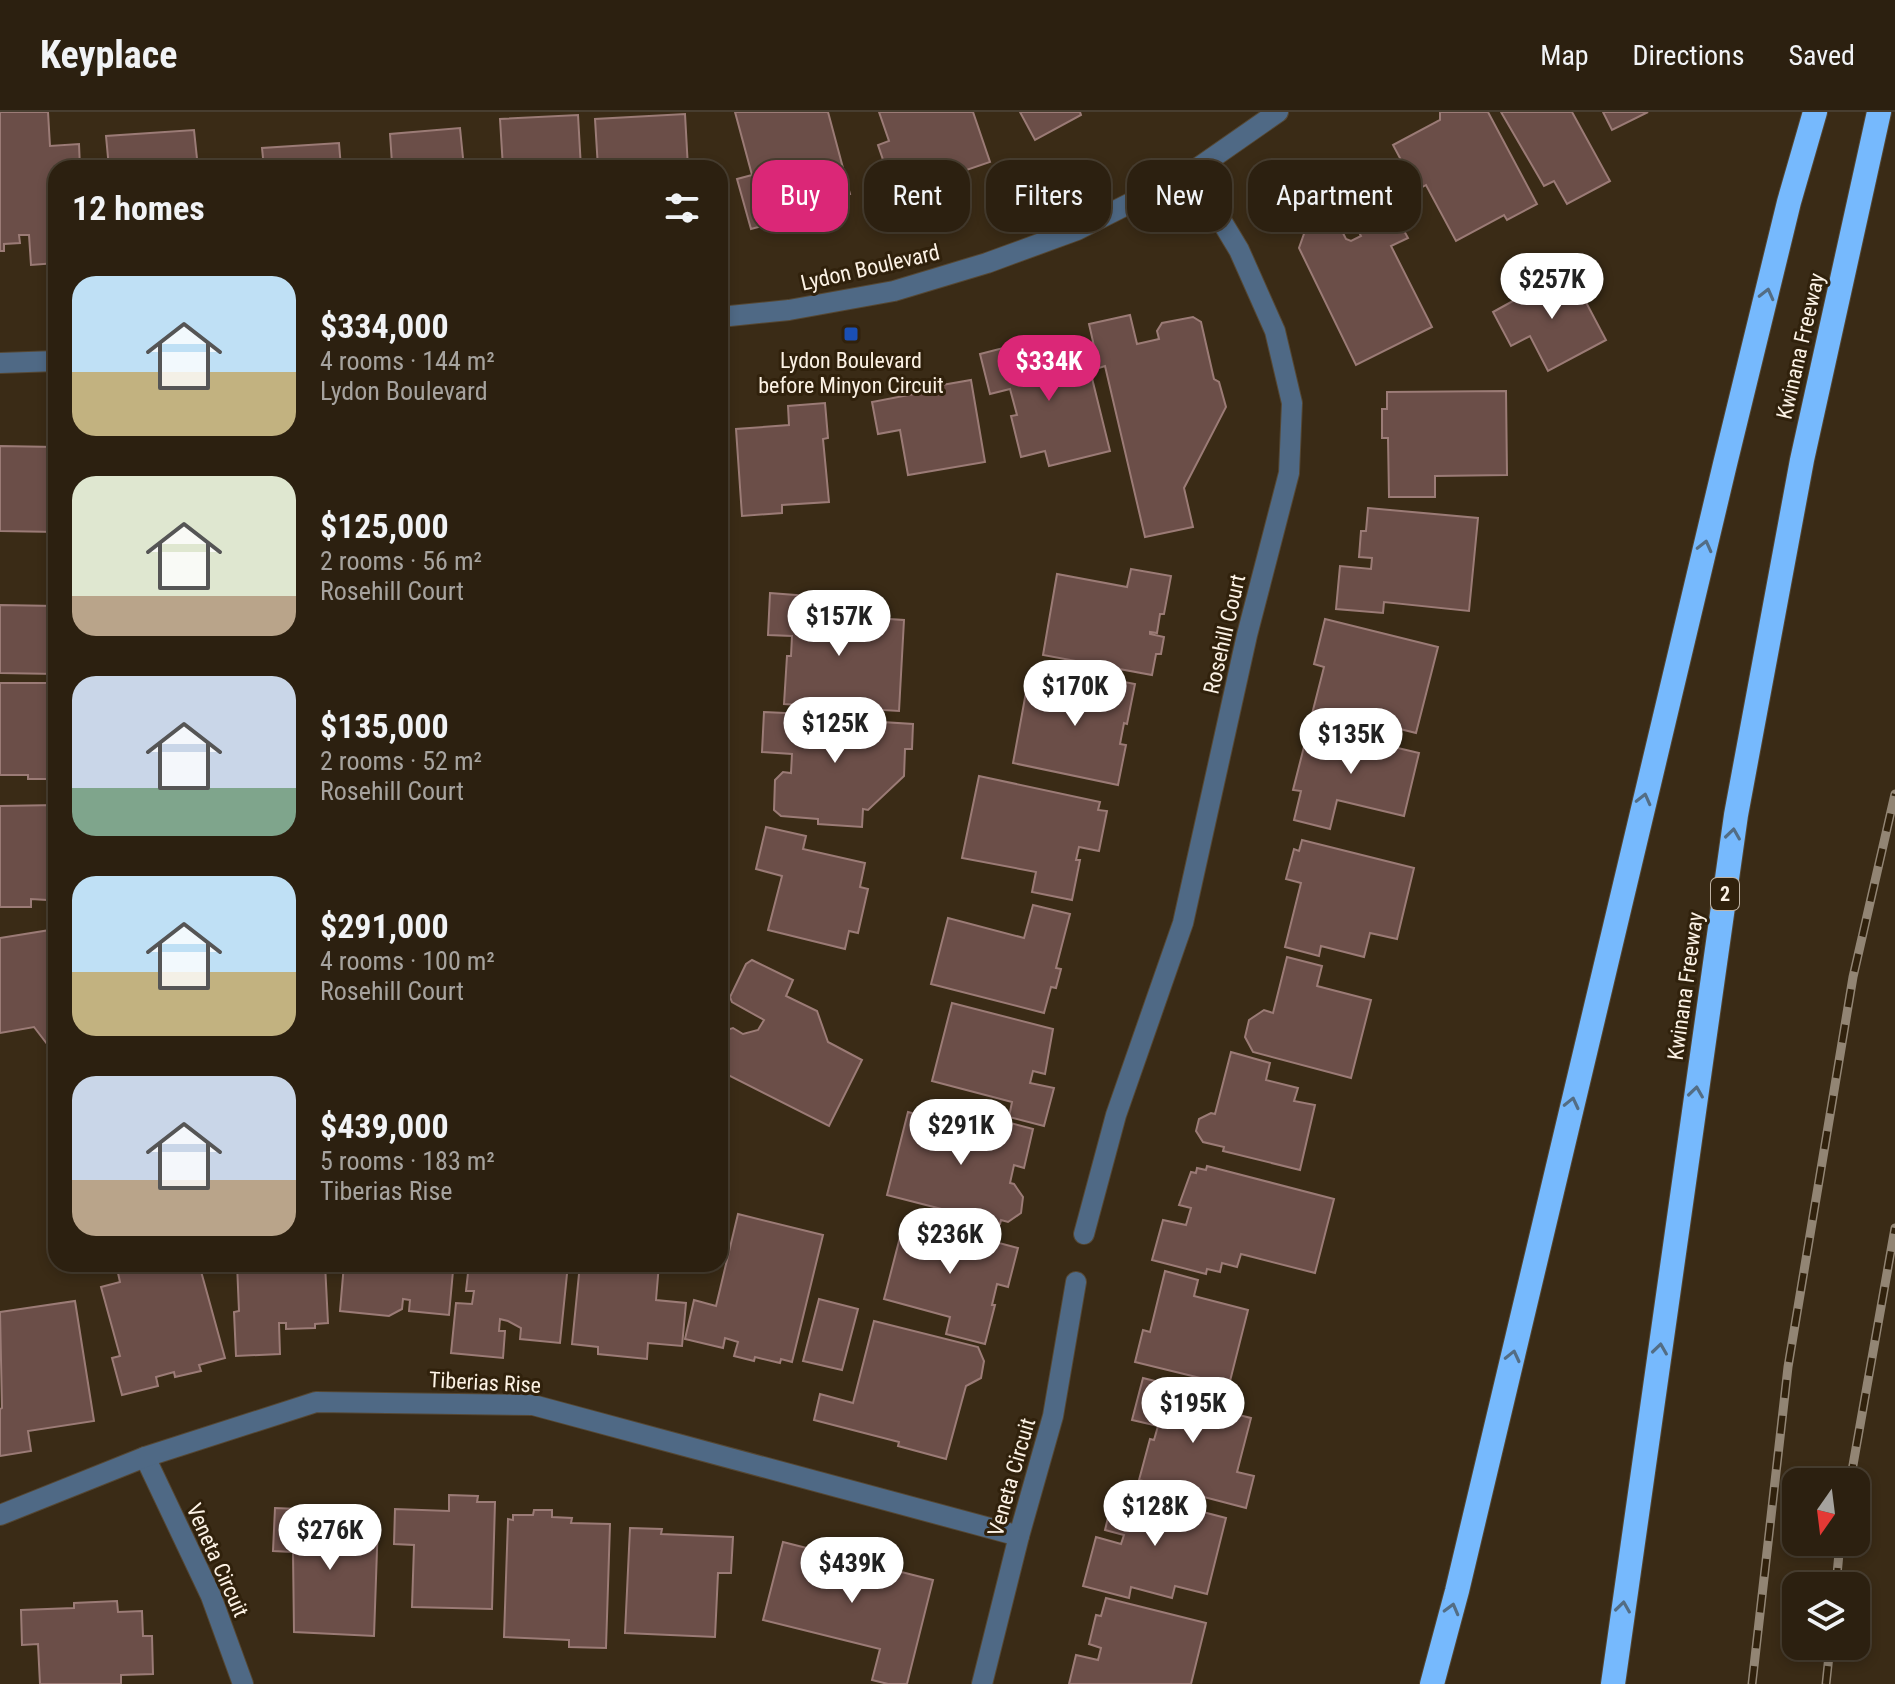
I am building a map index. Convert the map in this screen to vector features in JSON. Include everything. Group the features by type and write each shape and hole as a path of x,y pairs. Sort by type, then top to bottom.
{"highway":[{"path":"1432,1684 1457,1591 1725,464 1789,202 1815,112"},
{"name":"Kwinana Freeway","path":"1613,1684 1736,815 1802,460 1879,112"}],"street":[{"name":"Lydon Boulevard","path":"1209,160 1278,112"},
{"name":"Lydon Boulevard","path":"728,316 789,310 894,291 987,263 1077,230 1127,205"},
{"name":"Rosehill Court","path":"1084,1234 1116,1115 1183,923 1247,635 1289,473 1292,403 1275,331 1228,232"},
{"path":"0,363 48,361"},
{"name":"Veneta Circuit","path":"982,1684 1053,1416 1076,1282"},
{"name":"Tiberias Rise","path":"0,1515 145,1457 316,1402 533,1405 1019,1536"},
{"name":"Veneta Circuit","path":"145,1457 211,1596 243,1684"}],"building":[{"path":"0,112 48,112 50,146 79,144 80,160 48,160 48,264 31,265 29,235 19,235 20,243 4,244 4,251 0,251"},
{"path":"735,112 828,112 841,160 752,160 752,175"},
{"path":"879,112 973,112 989,160 970,169 970,160 883,160 878,145 889,141"},
{"path":"1020,112 1080,112 1081,115 1035,140"},
{"path":"1440,112 1488,112 1537,204 1507,220 1504,215 1456,241 1426,185 1421,188 1421,160 1401,160 1393,145 1440,120"},
{"path":"1501,112 1572,112 1610,181 1567,204 1554,181 1544,186"},
{"path":"1603,112 1648,112 1612,130"},
{"path":"685,114 688,160 598,160 595,119"},
{"path":"578,115 581,160 503,160 500,119"},
{"path":"460,128 463,160 392,160 390,134"},
{"path":"194,130 197,160 108,160 106,136"},
{"path":"339,143 340,160 263,160 262,148"},
{"path":"752,175 752,229 751,229 737,179"},
{"path":"1305,232 1342,232 1351,241 1361,236 1359,232 1405,232 1408,238 1391,246 1432,327 1356,365 1299,248"},
{"path":"1569,270 1606,340 1548,371 1530,336 1511,346 1493,312"},
{"path":"1130,315 1137,344 1159,339 1157,331 1162,323 1193,317 1201,322 1214,379 1219,382 1226,407 1184,488 1193,527 1145,537 1105,366 1099,368 1089,324"},
{"path":"1027,342 1032,362 1065,354 1068,363 1087,358 1110,451 1049,466 1045,451 1021,457 1011,416 1017,415 1010,389 990,394 980,354"},
{"path":"971,380 985,462 908,475 900,430 878,434 872,402 914,394 913,390"},
{"path":"1506,391 1507,475 1435,476 1435,497 1389,497 1388,438 1382,438 1382,409 1387,409 1387,392"},
{"path":"825,403 828,438 823,439 829,502 782,505 782,513 742,516 736,429 789,425 788,406"},
{"path":"0,446 48,447 48,532 0,531"},
{"path":"1368,508 1478,518 1469,611 1384,602 1383,613 1336,609 1340,566 1371,569 1372,558 1359,557 1361,531 1366,531"},
{"path":"1131,569 1171,576 1157,633 1150,632 1164,637 1161,654 1156,654 1152,675 1043,655 1057,574 1127,587"},
{"path":"770,593 808,596 806,623 826,624 827,615 904,620 899,711 784,704 787,656 791,656 792,636 768,635"},
{"path":"0,605 48,606 48,674 0,673"},
{"path":"1325,619 1438,647 1416,733 1356,718 1354,728 1311,718 1324,667 1314,664"},
{"path":"1029,676 1091,689 1093,676 1135,684 1120,744 1126,745 1118,785 1013,763"},
{"path":"0,683 48,683 48,779 0,775"},
{"path":"764,712 913,724 912,749 905,749 904,776 868,810 863,809 862,827 818,824 818,819 781,816 774,810 775,780 783,772 791,773 792,754 762,752"},
{"path":"1309,727 1419,753 1404,816 1337,800 1330,829 1294,820 1301,791 1293,790"},
{"path":"979,776 1100,802 1098,810 1107,811 1099,851 1079,847 1076,860 1080,860 1072,900 1032,892 1036,872 962,858"},
{"path":"48,805 48,911 47,900 31,899 31,907 0,907 0,806"},
{"path":"766,827 806,836 803,849 865,863 860,887 868,889 858,933 849,931 845,949 768,930 782,876 756,869"},
{"path":"1302,840 1414,868 1397,939 1370,933 1364,957 1321,946 1319,956 1285,947 1301,883 1286,879 1294,849 1299,851"},
{"path":"1033,905 1070,914 1056,968 1061,969 1056,988 1051,987 1044,1013 931,984 948,918 1024,938"},
{"path":"48,930 48,1045 34,1027 0,1033 0,938"},
{"path":"1287,957 1322,966 1317,986 1371,1000 1351,1078 1253,1052 1245,1037 1249,1020 1264,1010 1273,1013"},
{"path":"752,960 793,980 786,996 817,1011 828,1042 862,1060 829,1126 728,1075 728,1030 733,1028 743,1034 758,1030 764,1020 732,1002 730,997 746,964"},
{"path":"952,1003 1053,1029 1045,1074 1033,1071 1030,1083 1054,1088 1044,1126 1009,1117 1012,1102 932,1081"},
{"path":"1231,1052 1270,1063 1266,1080 1298,1088 1294,1101 1315,1105 1300,1170 1223,1151 1224,1147 1203,1142 1196,1131 1199,1119 1215,1114"},
{"path":"908,1112 989,1133 992,1118 1033,1129 1024,1168 1014,1165 1010,1183 1023,1197 1021,1213 1008,1222 1001,1220 1000,1224 887,1195"},
{"path":"1207,1166 1334,1199 1315,1273 1241,1254 1237,1267 1222,1263 1220,1272 1207,1269 1206,1274 1152,1260 1163,1220 1186,1225 1191,1208 1179,1205 1191,1172 1196,1173 1197,1168 1206,1170"},
{"path":"738,1214 823,1235 792,1362 781,1359 780,1363 755,1357 754,1361 734,1356 738,1342 725,1338 723,1348 685,1339 694,1300 716,1306 724,1272 728,1272 728,1256"},
{"path":"905,1218 1018,1248 1008,1287 997,1284 985,1344 946,1334 950,1317 884,1299"},
{"path":"1165,1271 1198,1280 1194,1296 1248,1310 1229,1385 1135,1362 1143,1330 1150,1332"},
{"path":"118,1272 201,1272 225,1358 199,1365 201,1371 175,1377 174,1372 156,1377 158,1386 122,1395 112,1358 120,1356 101,1287 120,1282"},
{"path":"237,1272 325,1272 328,1323 315,1324 315,1328 286,1329 286,1323 279,1323 280,1354 236,1356 234,1312 239,1311"},
{"path":"343,1272 453,1272 449,1315 409,1311 410,1300 403,1299 402,1309 389,1316 340,1311"},
{"path":"468,1272 567,1272 560,1343 520,1339 521,1328 500,1319 499,1331 505,1331 503,1358 451,1353 456,1303 472,1304 474,1291 466,1291"},
{"path":"579,1272 658,1272 656,1300 686,1303 682,1346 648,1343 647,1359 598,1354 598,1347 572,1344"},
{"path":"819,1299 858,1309 842,1370 803,1361"},
{"path":"75,1301 94,1421 28,1431 31,1451 0,1456 0,1312"},
{"path":"874,1321 978,1347 984,1361 981,1378 966,1386 946,1459 898,1446 899,1442 814,1420 820,1394 853,1403"},
{"path":"1143,1378 1187,1389 1184,1401 1251,1418 1237,1472 1254,1476 1246,1508 1139,1480 1150,1439 1154,1440 1158,1426 1132,1420"},
{"path":"1115,1489 1226,1518 1207,1594 1175,1586 1172,1598 1131,1587 1129,1598 1083,1586 1096,1537 1121,1544 1124,1535 1105,1530"},
{"path":"449,1495 478,1496 477,1502 495,1502 492,1609 412,1607 414,1545 394,1544 395,1509 449,1511"},
{"path":"275,1508 321,1510 320,1531 330,1532 330,1520 378,1521 374,1636 294,1632 293,1552 273,1551"},
{"path":"534,1510 552,1510 552,1517 572,1518 571,1523 610,1524 606,1648 569,1647 569,1640 504,1637 508,1519 513,1520 513,1515 533,1515"},
{"path":"630,1528 662,1529 661,1534 733,1537 731,1573 718,1573 715,1637 625,1633"},
{"path":"783,1542 933,1580 907,1684 872,1680 880,1649 763,1620"},
{"path":"1106,1598 1206,1623 1191,1684 1069,1684 1076,1655 1098,1660 1101,1648 1089,1644 1096,1615 1101,1616"},
{"path":"117,1601 118,1612 142,1611 143,1636 152,1636 153,1674 121,1675 121,1684 40,1684 38,1644 22,1645 21,1610 74,1608 74,1603"}],"railway":[{"path":"1752,1684 1788,1367 1853,977 1895,794"},
{"path":"1852,1468 1895,1228"},
{"path":"1837,1572 1839,1556"},
{"path":"1826,1684 1829,1660"}],"place":[{"name":"Lydon Boulevard before Minyon Circuit","path":"851,334"}]}
